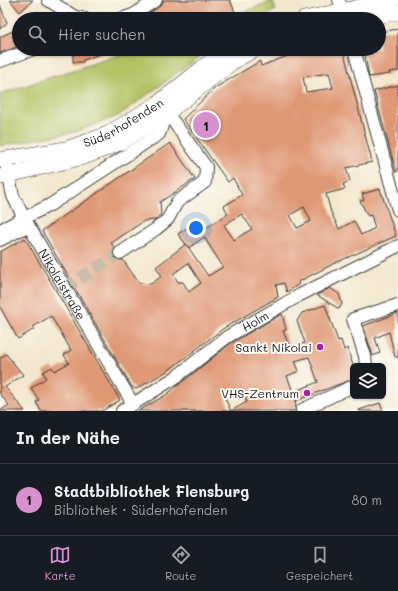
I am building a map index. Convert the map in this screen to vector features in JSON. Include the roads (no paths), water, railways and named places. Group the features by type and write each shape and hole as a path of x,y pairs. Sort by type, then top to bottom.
{"main road":[{"path":"342,10 393,0"},
{"path":"386,14 398,12"},
{"name":"Süderhofenden","path":"162,109 202,68 219,56"},
{"name":"Süderhofenden","path":"2,168 93,141 116,131 162,109 243,56"}],"street":[{"path":"48,0 68,12"},
{"path":"138,12 156,0"},
{"path":"0,61 14,56"},
{"path":"356,56 398,210"},
{"path":"120,253 156,229 168,219 177,202 205,182 206,167 173,121 162,109"},
{"name":"Süderhofenden","path":"0,240 50,205 159,134 162,109"},
{"name":"Nikolaistraße","path":"2,168 13,196 26,222 133,404"},
{"path":"0,230 26,222"},
{"name":"Holm","path":"122,411 191,366 227,337 300,295 398,246"},
{"path":"366,363 365,356 353,319 398,305"},
{"path":"302,410 350,387"}],"tunnel":[{"path":"65,288 120,253"}],"place":[{"name":"Stadtbibliothek Flensburg","path":"206,125"},
{"name":"Sankt Nikolai","path":"320,347"},
{"name":"VHS-Zentrum","path":"307,393"}]}
